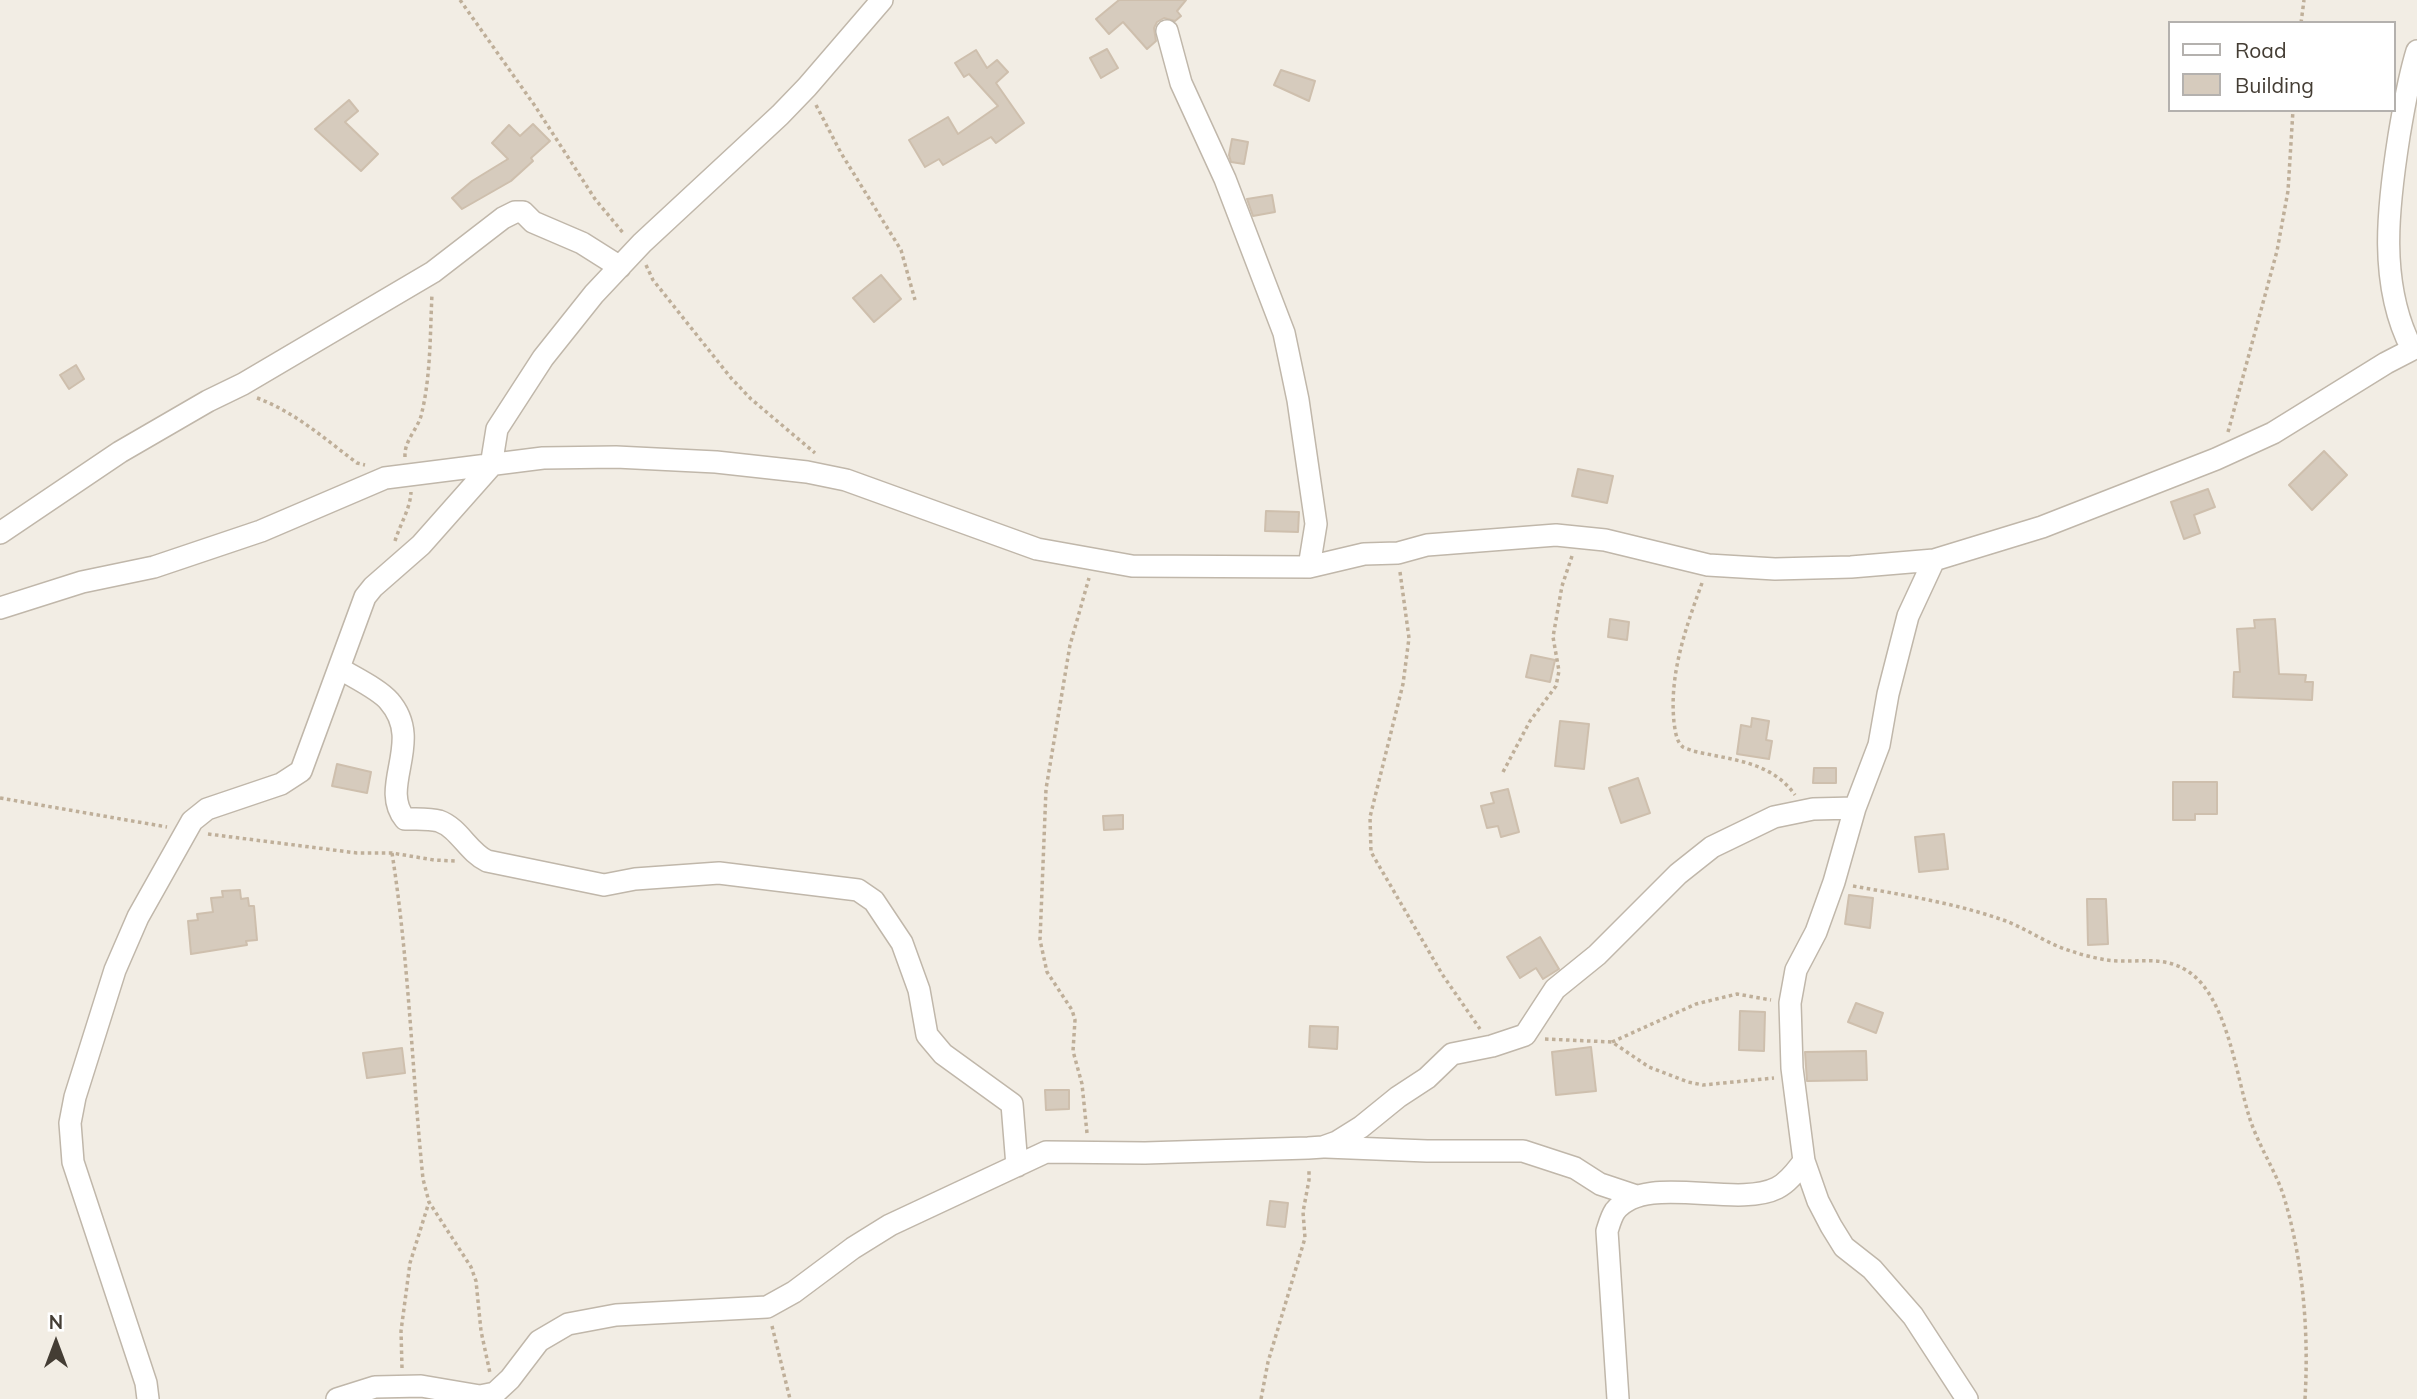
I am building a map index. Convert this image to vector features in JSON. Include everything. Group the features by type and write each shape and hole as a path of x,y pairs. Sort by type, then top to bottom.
{"street":[{"path":"148,1399 146,1383 73,1162 70,1123 75,1097 116,970 138,917 192,821 207,809 281,784 301,771 365,597 421,545 491,466 497,429 542,358 594,294 639,246 807,88 883,0"},
{"path":"1167,31 1181,83 1225,178 1284,334 1298,400 1316,524 1309,566"},
{"path":"0,608 82,582 190,555 261,531 385,478 543,458 616,457 716,461 807,472 846,480 1037,550 1132,566 1309,566 1364,554 1398,553 1427,545 1556,535 1605,540 1708,565 1775,569 1851,567 1934,560 2042,527 2216,459 2273,433 2414,348 2401,324 2393,294 2388,228 2407,81 2417,51"},
{"path":"0,533 121,452 433,272 515,212 523,212 533,222 582,243 620,267"},
{"path":"1934,560 1908,615 1888,694 1879,745 1855,808 1834,883 1816,932 1796,970 1790,1003 1792,1068 1804,1161 1818,1201 1844,1247 1872,1269 1898,1297 1967,1399"},
{"path":"339,668 388,699 403,723 404,741 396,794 398,810 405,819 437,820 449,826 478,857 487,861 604,885 635,879 739,874 858,890 874,901 902,943 919,990 927,1035 943,1054 1012,1104 1017,1166"},
{"path":"1316,1147 1337,1142 1361,1127 1427,1077 1452,1054 1492,1046 1525,1035 1555,989 1597,955 1678,874 1712,847 1774,817 1813,809 1855,808"},
{"path":"337,1399 375,1387 421,1386 480,1396 495,1393 510,1379 539,1341 568,1324 616,1315 767,1307 794,1292 853,1248 890,1225 1046,1152 1145,1153 1316,1147 1523,1151 1575,1168 1600,1184 1636,1196"},
{"path":"1618,1399 1607,1231 1613,1213 1625,1201 1644,1193 1750,1194 1777,1188 1790,1178 1804,1161"}],"path":[{"path":"460,0 549,127 595,199 639,246 653,280 701,342 751,399 815,453"},
{"path":"2301,21 2304,0"},
{"path":"807,88 841,153 901,250 915,300"},
{"path":"2216,459 2230,427 2274,262 2288,191 2293,112"},
{"path":"394,543 399,525 411,504 414,474 405,465 404,451 420,417 424,398 433,272"},
{"path":"254,397 287,411 357,463 369,466"},
{"path":"1503,772 1531,720 1556,686 1559,671 1553,637 1562,586 1579,537"},
{"path":"1398,553 1409,638 1402,684 1370,817 1371,852 1442,974 1492,1046"},
{"path":"1089,1151 1083,1084 1073,1051 1075,1020 1072,1010 1047,972 1040,940 1046,789 1070,645 1094,559"},
{"path":"1708,565 1686,625 1675,676 1672,699 1679,743 1683,748 1693,751 1769,769 1786,781 1797,797 1813,809"},
{"path":"0,797 164,825 183,836 456,861"},
{"path":"391,853 400,905 424,1179 429,1202 471,1267 476,1281 481,1331 495,1393"},
{"path":"1834,883 1919,898 2004,920 2068,951 2108,960 2143,959 2173,963 2191,974 2211,995 2221,1015 2250,1121 2282,1192 2294,1235 2303,1287 2305,1399"},
{"path":"1525,1035 1553,1041 1612,1042 1696,1004 1737,994 1790,1003"},
{"path":"1612,1042 1649,1067 1703,1085 1779,1077 1792,1068"},
{"path":"1261,1399 1268,1362 1305,1238 1303,1212 1316,1147"},
{"path":"403,1387 401,1331 410,1263 429,1202"},
{"path":"767,1307 790,1399"}],"building":[{"path":"1119,0 1186,0 1177,11 1181,16 1175,21 1164,18 1157,22 1154,28 1156,41 1147,49 1123,22 1109,34 1096,19"},
{"path":"1107,49 1118,68 1101,78 1090,58"},
{"path":"976,50 987,68 997,60 1008,72 996,83 1024,123 996,143 991,137 943,165 939,159 925,167 909,140 948,117 958,134 998,106 969,74 964,77 955,63"},
{"path":"1281,70 1315,81 1309,101 1274,85"},
{"path":"349,100 358,111 345,122 378,154 361,171 315,129"},
{"path":"533,124 550,141 511,181 462,209 452,198 472,181 508,159 492,143 509,125 520,136"},
{"path":"1232,139 1248,142 1244,164 1231,162 1229,155"},
{"path":"1272,195 1275,212 1253,216 1247,199"},
{"path":"881,275 901,299 874,322 853,298"},
{"path":"76,365 84,379 69,389 60,375"},
{"path":"2324,451 2347,475 2312,510 2289,485"},
{"path":"1578,469 1613,476 1607,503 1572,496"},
{"path":"2208,489 2215,507 2194,515 2200,533 2184,539 2171,502"},
{"path":"1266,511 1299,512 1298,532 1265,531"},
{"path":"1610,619 1629,622 1627,640 1608,637"},
{"path":"2275,619 2279,674 2306,675 2305,682 2313,682 2312,700 2233,697 2234,672 2240,672 2237,629 2255,628 2254,620"},
{"path":"1531,655 1555,660 1550,682 1526,677"},
{"path":"1752,718 1769,721 1766,740 1772,741 1769,759 1737,754 1741,725 1751,727"},
{"path":"1560,721 1589,724 1584,769 1555,766"},
{"path":"337,764 371,772 367,793 332,786"},
{"path":"1814,768 1836,768 1836,783 1813,783"},
{"path":"1638,778 1650,813 1621,823 1609,788"},
{"path":"2173,782 2217,782 2217,814 2195,814 2195,820 2173,820"},
{"path":"1508,789 1519,832 1501,837 1498,826 1487,828 1481,806 1494,803 1491,793"},
{"path":"1123,815 1123,829 1104,830 1103,816"},
{"path":"1944,834 1948,869 1919,872 1915,837"},
{"path":"240,890 241,899 248,898 249,906 254,906 257,940 246,941 247,945 191,954 188,921 198,920 197,914 213,912 211,898 223,897 222,891"},
{"path":"1849,895 1873,898 1870,928 1845,924"},
{"path":"2087,899 2106,899 2108,944 2088,945"},
{"path":"1540,937 1559,969 1543,979 1536,968 1520,978 1507,957"},
{"path":"1856,1003 1883,1013 1876,1033 1848,1022"},
{"path":"1740,1011 1765,1012 1764,1051 1739,1050"},
{"path":"1310,1026 1338,1027 1337,1049 1309,1047"},
{"path":"1591,1047 1596,1091 1556,1095 1552,1052"},
{"path":"402,1048 405,1073 367,1078 363,1053"},
{"path":"1866,1051 1867,1080 1807,1081 1805,1052"},
{"path":"1045,1090 1069,1090 1069,1109 1046,1110"},
{"path":"1270,1201 1288,1203 1285,1227 1267,1225"}]}
